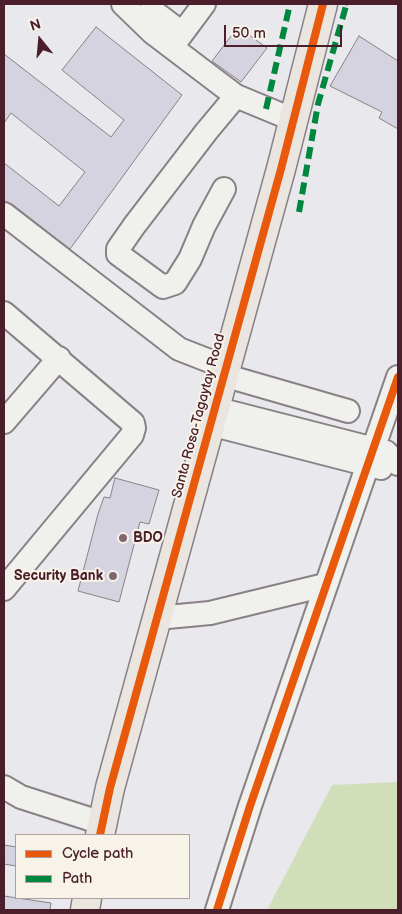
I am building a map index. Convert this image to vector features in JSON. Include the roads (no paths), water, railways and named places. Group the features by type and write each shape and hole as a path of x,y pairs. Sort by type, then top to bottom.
{"main road":[{"name":"Santa Rosa-Tagaytay Road","path":"102,822 294,120 338,5"}],"street":[{"path":"123,4 153,32 177,40"},
{"path":"152,4 153,11 177,40 236,96 294,120"},
{"path":"177,40 204,4"},
{"path":"224,189 204,226 190,259 175,283 164,287 118,254 118,249 134,226 236,96"},
{"path":"4,214 179,349 224,371 348,411"},
{"path":"4,313 133,423 133,432 4,589"},
{"path":"4,422 59,358"},
{"path":"217,910 325,585 398,377"},
{"path":"212,416 370,457 381,468 398,464"},
{"path":"157,618 210,613 325,585"},
{"path":"6,788 23,790 102,822"}],"place":[{"name":"BDO","path":"123,538"},
{"name":"Security Bank","path":"113,576"}]}
